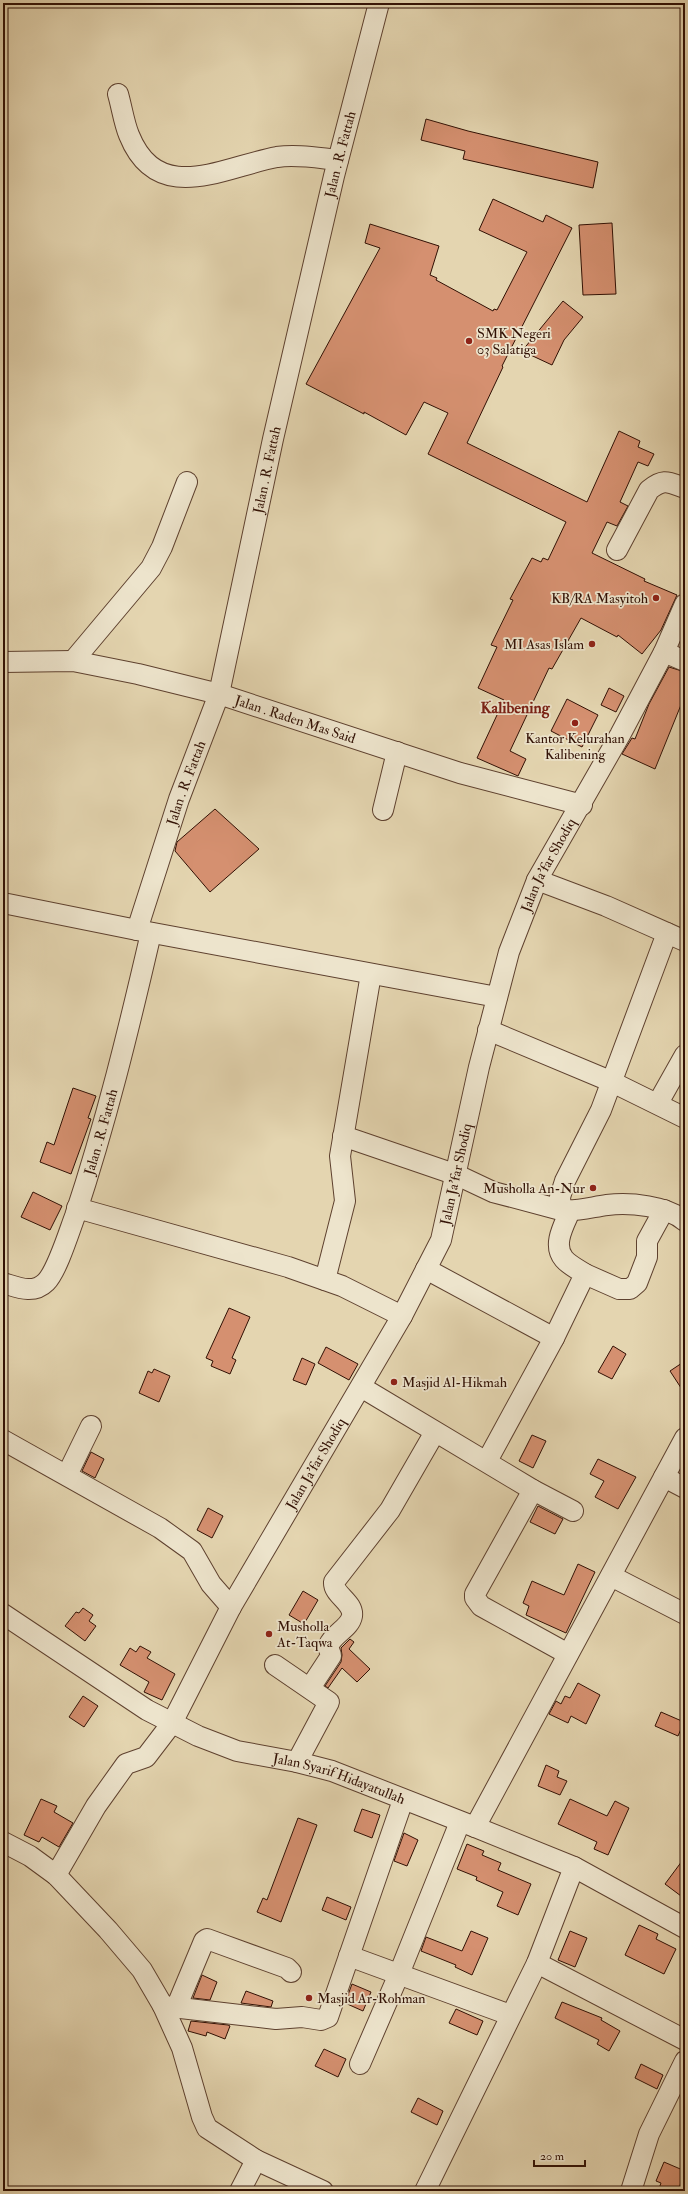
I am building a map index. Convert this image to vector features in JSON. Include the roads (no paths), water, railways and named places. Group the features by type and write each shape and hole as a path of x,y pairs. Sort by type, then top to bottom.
{"street":[{"name":"Jalan . R. Fattah","path":"3,1283 25,1290 35,1289 46,1282 62,1253 100,1136 129,1029 144,932 179,799 219,694 273,439 338,160 379,3"},
{"path":"118,94 129,135 140,156 150,168 166,176 192,178 278,157 303,156 338,160"},
{"path":"617,550 649,490 658,483 666,481 685,488"},
{"path":"72,661 151,568 162,547 187,482"},
{"name":"Jalan Ja'far Shodiq","path":"56,1875 96,1806 126,1764 146,1757 172,1723 231,1607 402,1316 441,1240 457,1175 479,1067 509,952 538,880 582,805 664,652 685,604"},
{"path":"664,652 685,661"},
{"name":"Jalan . Raden Mas Said","path":"3,662 72,661 138,674 219,694 460,773 582,805"},
{"path":"383,810 397,752"},
{"path":"538,880 606,906 685,941"},
{"path":"3,903 144,932 497,997"},
{"path":"667,933 610,1081 601,1110 565,1181 560,1197 565,1211 559,1240 560,1252 564,1260 585,1274 619,1289 630,1289 637,1283 646,1257 647,1241 678,1213"},
{"path":"325,1280 346,1201 340,1156 371,974"},
{"path":"488,1030 610,1081 658,1103 685,1118"},
{"path":"658,1103 685,1055"},
{"path":"343,1136 457,1175 493,1192 565,1211 610,1205 659,1208 678,1213"},
{"path":"77,1208 288,1267 342,1286 402,1316"},
{"path":"426,1269 554,1338"},
{"path":"487,1462 554,1338 585,1274"},
{"path":"361,1387 533,1490 573,1510"},
{"path":"67,1476 91,1426"},
{"path":"310,1688 331,1656 328,1649 330,1643 350,1620 352,1615 350,1608 334,1587 334,1582 390,1510 435,1432"},
{"path":"360,2064 467,1824 568,1654 685,1438"},
{"path":"3,1440 160,1528 192,1551 211,1584 231,1607"},
{"path":"664,1477 685,1488"},
{"path":"533,1490 475,1594 475,1598 481,1606 568,1654"},
{"path":"611,1576 685,1614"},
{"name":"Jalan Syarif Hidayatullah","path":"3,1614 147,1710 198,1736 237,1751 298,1762 332,1771 467,1824 574,1867 685,1928"},
{"path":"275,1665 327,1700 330,1704 298,1762"},
{"path":"169,2007 276,2019 302,2017 320,2020 328,2017 404,1800"},
{"path":"3,1842 30,1856 56,1875 108,1930 142,1970 169,2007 202,2117 208,2128 256,2160 323,2191"},
{"path":"425,2191 510,2015 537,1963 574,1867"},
{"path":"169,2007 207,1938 289,1969 291,1972"},
{"path":"349,1956 510,2015"},
{"path":"537,1963 685,2040"},
{"path":"631,2191 649,2134 685,2061"},
{"path":"240,2191 256,2160"}],"place":[{"name":"SMK Negeri 03 Salatiga","path":"469,341"},
{"name":"KB/RA Masyitoh","path":"656,598"},
{"name":"MI Asas Islam","path":"592,644"},
{"name":"Kantor Kelurahan Kalibening","path":"575,723"},
{"name":"Musholla An-Nur","path":"593,1188"},
{"name":"Masjid Al-Hikmah","path":"394,1382"},
{"name":"Musholla At-Taqwa","path":"269,1634"},
{"name":"Masjid Ar-Rohman","path":"309,1998"}],"district":[{"name":"Kalibening","path":"515,707"}]}
